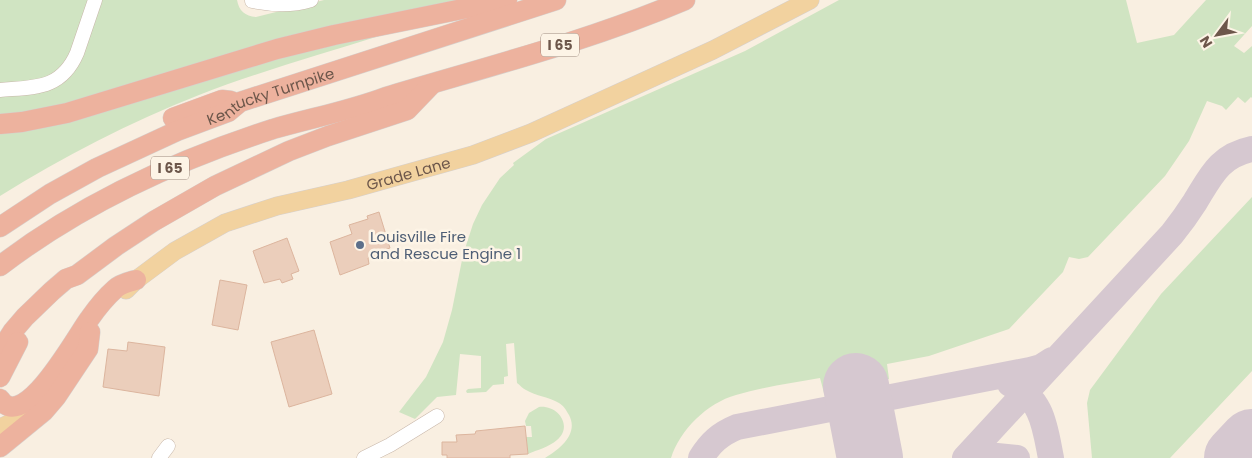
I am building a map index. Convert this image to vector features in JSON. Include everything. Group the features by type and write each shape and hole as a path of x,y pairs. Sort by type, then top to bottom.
{"highway":[{"path":"0,124 67,114 286,47 334,35 507,0"},
{"name":"Kentucky Turnpike","path":"0,227 43,199 97,168 169,134 228,112 240,102 550,0"},
{"name":"I 65","path":"0,266 60,224 176,165 274,129 357,108 432,83 586,37 648,16 685,0"},
{"path":"0,351 13,331 36,305 66,279 77,275 148,225 208,190 308,143 407,110 432,83"},
{"path":"0,211 72,166 136,134 222,100 240,102"},
{"path":"0,377 24,330 71,284 77,275"},
{"path":"0,400 2,403 12,407 30,399 46,384 90,317 113,291 117,287 136,280"},
{"path":"0,447 44,411 56,397 88,349 90,332"}],"main road":[{"name":"Grade Lane","path":"0,428 15,421 48,393 110,306 136,280 175,251 225,223 277,206 348,190 473,155 530,133 705,54 810,0"}],"street":[{"path":"0,90 45,85 64,75 74,62 95,0"},
{"path":"252,1 264,4 289,4 311,0"},
{"path":"364,458 390,445 437,416"},
{"path":"159,458 168,446 171,458"}],"green space":[{"path":"0,0 91,0 78,41 59,75 0,86"},
{"path":"99,0 237,0 243,12 256,17 324,0 464,0 74,103 0,117 0,94 51,89 62,84 72,75"},
{"path":"839,0 1126,0 1137,43 1174,35 1206,0 1252,0 1252,26 1234,46 1244,53 1252,46 1252,98 1245,103 1238,97 1226,110 1222,106 1207,101 1189,141 1165,176 1088,257 1079,259 1069,257 1063,272 1009,329 929,356 887,364 889,379 824,393 820,378 736,395 715,404 696,419 681,437 671,458 545,458 562,445 570,435 571,422 567,411 561,404 530,392 517,383 514,343 506,344 508,376 504,377 504,384 493,385 486,392 467,393 468,389 481,388 481,356 460,354 456,395 437,397 415,419 399,412 426,377 443,342 452,310 463,255 473,224 482,205 500,178 514,165 513,163 546,139 745,51"},
{"path":"377,31 379,36 244,79 173,105 97,141 0,196 0,130"},
{"path":"1252,197 1252,371 1170,458 1092,458 1087,403 1090,390 1161,294"},
{"path":"539,407 546,407 558,413 564,423 564,429 562,435 557,440 528,454 526,437 532,437 531,426 526,426 525,421 529,413"}],"building":[{"name":"Louisville Fire and Rescue Engine 1","path":"379,212 390,248 368,258 369,264 340,275 330,242 352,234 349,225 368,219 367,216"},
{"path":"287,238 299,271 291,274 293,279 282,283 280,279 264,283 253,251"},
{"path":"220,280 247,285 238,330 212,325"},
{"path":"314,330 332,394 289,407 271,342"},
{"path":"128,342 165,347 159,396 103,387 108,349 127,351"},
{"path":"525,426 528,454 510,455 510,458 447,458 447,455 442,455 442,442 457,442 456,435"}],"taxiway":[{"path":"965,458 1172,234 1217,168 1231,157 1252,149"},
{"path":"701,458 716,439 737,427 1030,370 1041,367 1052,360"},
{"path":"1010,384 1029,397 1041,415 1051,458"},
{"path":"975,458 987,455 1017,458"}],"runway":[{"path":"856,386 870,458"},
{"path":"1237,458 1252,442"}],"place":[{"name":"Louisville Fire and Rescue Engine 1","path":"360,245"}]}
